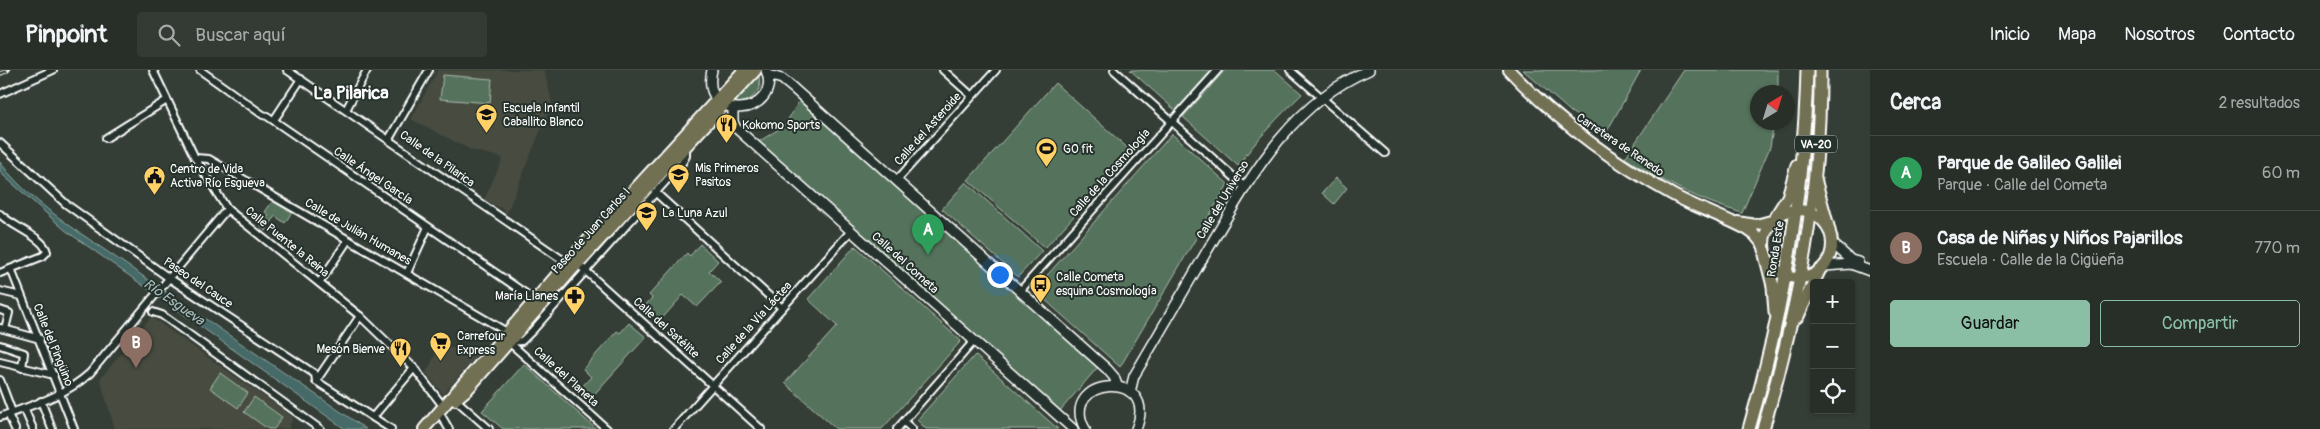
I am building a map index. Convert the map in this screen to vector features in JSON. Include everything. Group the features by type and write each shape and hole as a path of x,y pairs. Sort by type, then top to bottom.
{"highway":[{"name":"Ronda Este","path":"1749,429 1774,333 1797,210 1807,70"},
{"name":"VA-20","path":"1763,429 1791,320 1799,278 1814,176 1820,70"},
{"path":"1774,219 1788,197 1795,169 1801,156"},
{"path":"1814,176 1829,230"},
{"path":"1764,251 1773,286 1774,333"},
{"path":"1791,320 1798,316 1822,269"}],"main road":[{"name":"Paseo de Juan Carlos I","path":"424,429 508,337 577,266 724,104 744,70"},
{"name":"Paseo de Juan Carlos I","path":"441,409 468,389 535,300 577,266 756,70"},
{"name":"Carretera de Renedo","path":"1509,70 1551,111 1584,139 1673,195 1693,206 1730,221 1755,235 1770,264 1786,276"},
{"name":"Carretera de Renedo","path":"1730,221 1756,225 1797,210"},
{"path":"1786,276 1799,278 1822,269 1831,252 1832,244 1829,230 1824,222 1809,212 1797,210"},
{"path":"1764,251 1764,236 1774,219"}],"street":[{"path":"0,94 53,70"},
{"name":"Calle Puente la Reina","path":"153,70 195,158 227,209 360,316 414,368 441,409 449,429"},
{"name":"Calle Ángel García","path":"200,70 262,115 274,120 535,300"},
{"name":"Calle de la Pilarica","path":"287,70 577,266"},
{"path":"346,110 367,70"},
{"path":"389,139 429,70"},
{"name":"Calle del Cometa","path":"712,70 710,83 724,104 736,128 1073,429"},
{"path":"943,70 972,96"},
{"name":"Calle del Asteroide","path":"897,180 996,70"},
{"path":"1114,70 1245,187"},
{"name":"Calle de la Cosmología","path":"1020,291 1218,70"},
{"path":"1290,70 1385,153"},
{"name":"Calle del Universo","path":"1123,388 1134,376 1245,187 1277,142 1320,97 1369,70"},
{"path":"724,104 746,109 758,103 765,94 767,72 786,82 1107,369 1139,406 1140,414 1136,429"},
{"path":"274,120 301,79"},
{"path":"106,138 167,100"},
{"name":"Paseo del Cauce","path":"0,143 66,204 167,281 315,374 316,381 391,429"},
{"path":"577,266 655,192 682,163 686,156 686,146"},
{"name":"Calle de Julián Humanes","path":"195,158 209,158 407,274 508,337"},
{"path":"655,192 782,308"},
{"path":"0,417 62,394 90,373 227,209"},
{"path":"0,214 7,222 19,227 46,247 46,252 43,256 0,273"},
{"path":"0,225 7,222"},
{"path":"407,274 428,227"},
{"name":"Calle de la Vía Láctea","path":"674,429 851,231"},
{"path":"320,282 348,240"},
{"path":"1832,244 1851,260 1870,266"},
{"path":"1822,269 1851,264 1870,271"},
{"name":"Calle del Satélite","path":"577,266 762,429"},
{"name":"Calle del Pingüino","path":"11,269 62,394 74,429"},
{"path":"0,291 21,296"},
{"path":"0,310 9,313 3,329 40,339"},
{"path":"153,312 162,315 320,429"},
{"path":"316,381 360,316"},
{"name":"Calle del Planeta","path":"508,337 607,429"},
{"path":"897,429 974,341"},
{"path":"0,345 24,353 22,368"},
{"path":"0,362 54,375"},
{"path":"373,417 414,368"},
{"path":"0,380 3,395 15,429"},
{"path":"1085,429 1081,411 1086,397 1098,387 1123,388"},
{"path":"456,399 489,429"},
{"path":"41,401 52,429"},
{"path":"24,408 33,429"},
{"path":"904,422 912,429"}],"shaded area":[{"path":"438,70 544,70 552,102 506,215 503,213 505,210 484,200 503,158 471,150 411,119"},
{"path":"151,317 293,417 289,429 115,429 100,379"},
{"path":"439,348 474,348 480,352 443,394 426,373"}],"green space":[{"path":"1130,70 1213,70 1176,111"},
{"path":"1225,70 1275,70 1302,94 1268,129 1238,166 1183,117"},
{"path":"1523,70 1641,70 1605,135 1571,112"},
{"path":"1684,70 1778,70 1778,85 1750,85 1750,130 1773,130 1770,147 1742,213 1711,203 1682,190 1625,158"},
{"path":"759,74 760,88 754,95 745,102 732,101"},
{"path":"443,75 492,79 490,103 440,99"},
{"name":"GO fit","path":"1055,83 1132,152 1045,248 968,180"},
{"path":"800,100 1098,367 1059,412 758,142 784,126"},
{"path":"1172,134 1228,184 1120,367 1034,290"},
{"path":"1336,178 1347,188 1334,204 1322,193"},
{"path":"966,182 1042,251 1018,277 942,209"},
{"path":"274,199 293,210 285,223 275,216 266,231 261,227 269,215 265,212"},
{"path":"700,244 718,261 709,271 721,282 697,307 683,295 658,323 642,309 652,298 649,295 687,253 690,256"},
{"path":"855,246 961,341 882,429 836,429 785,383 837,326 808,299"},
{"path":"629,323 646,337 588,401 577,392 591,377 583,369 617,331 620,333"},
{"path":"975,355 1058,429 926,429 917,420"},
{"path":"524,364 596,429 503,429 482,411"},
{"path":"220,373 248,393 238,408 210,388"},
{"path":"254,397 282,417 274,429 268,429 244,412"}],"water":[{"name":"Río Esgueva","path":"0,162 27,192 47,209 366,429 345,429 65,230 4,176 0,171"}],"railway":[{"path":"0,74 8,70"}],"place":[{"name":"Escuela Infantil Caballito Blanco","path":"487,134"},
{"name":"Kokomo Sports","path":"726,144"},
{"name":"GO fit","path":"1047,168"},
{"name":"Mis Primeros Pasitos","path":"679,194"},
{"name":"Centro de Vida Activa Río Esgueva","path":"154,195"},
{"name":"La Luna Azul","path":"646,232"},
{"name":"Parque de Galileo Galilei","path":"928,255"},
{"name":"Calle Cometa esquina Cosmología","path":"1040,303"},
{"name":"María Llanes","path":"574,315"},
{"name":"Carrefour Express","path":"441,362"},
{"name":"Casa de Niñas y Niños Pajarillos","path":"136,368"},
{"name":"Mesón Bienve","path":"401,368"}],"district":[{"name":"La Pilarica","path":"351,93"}]}
